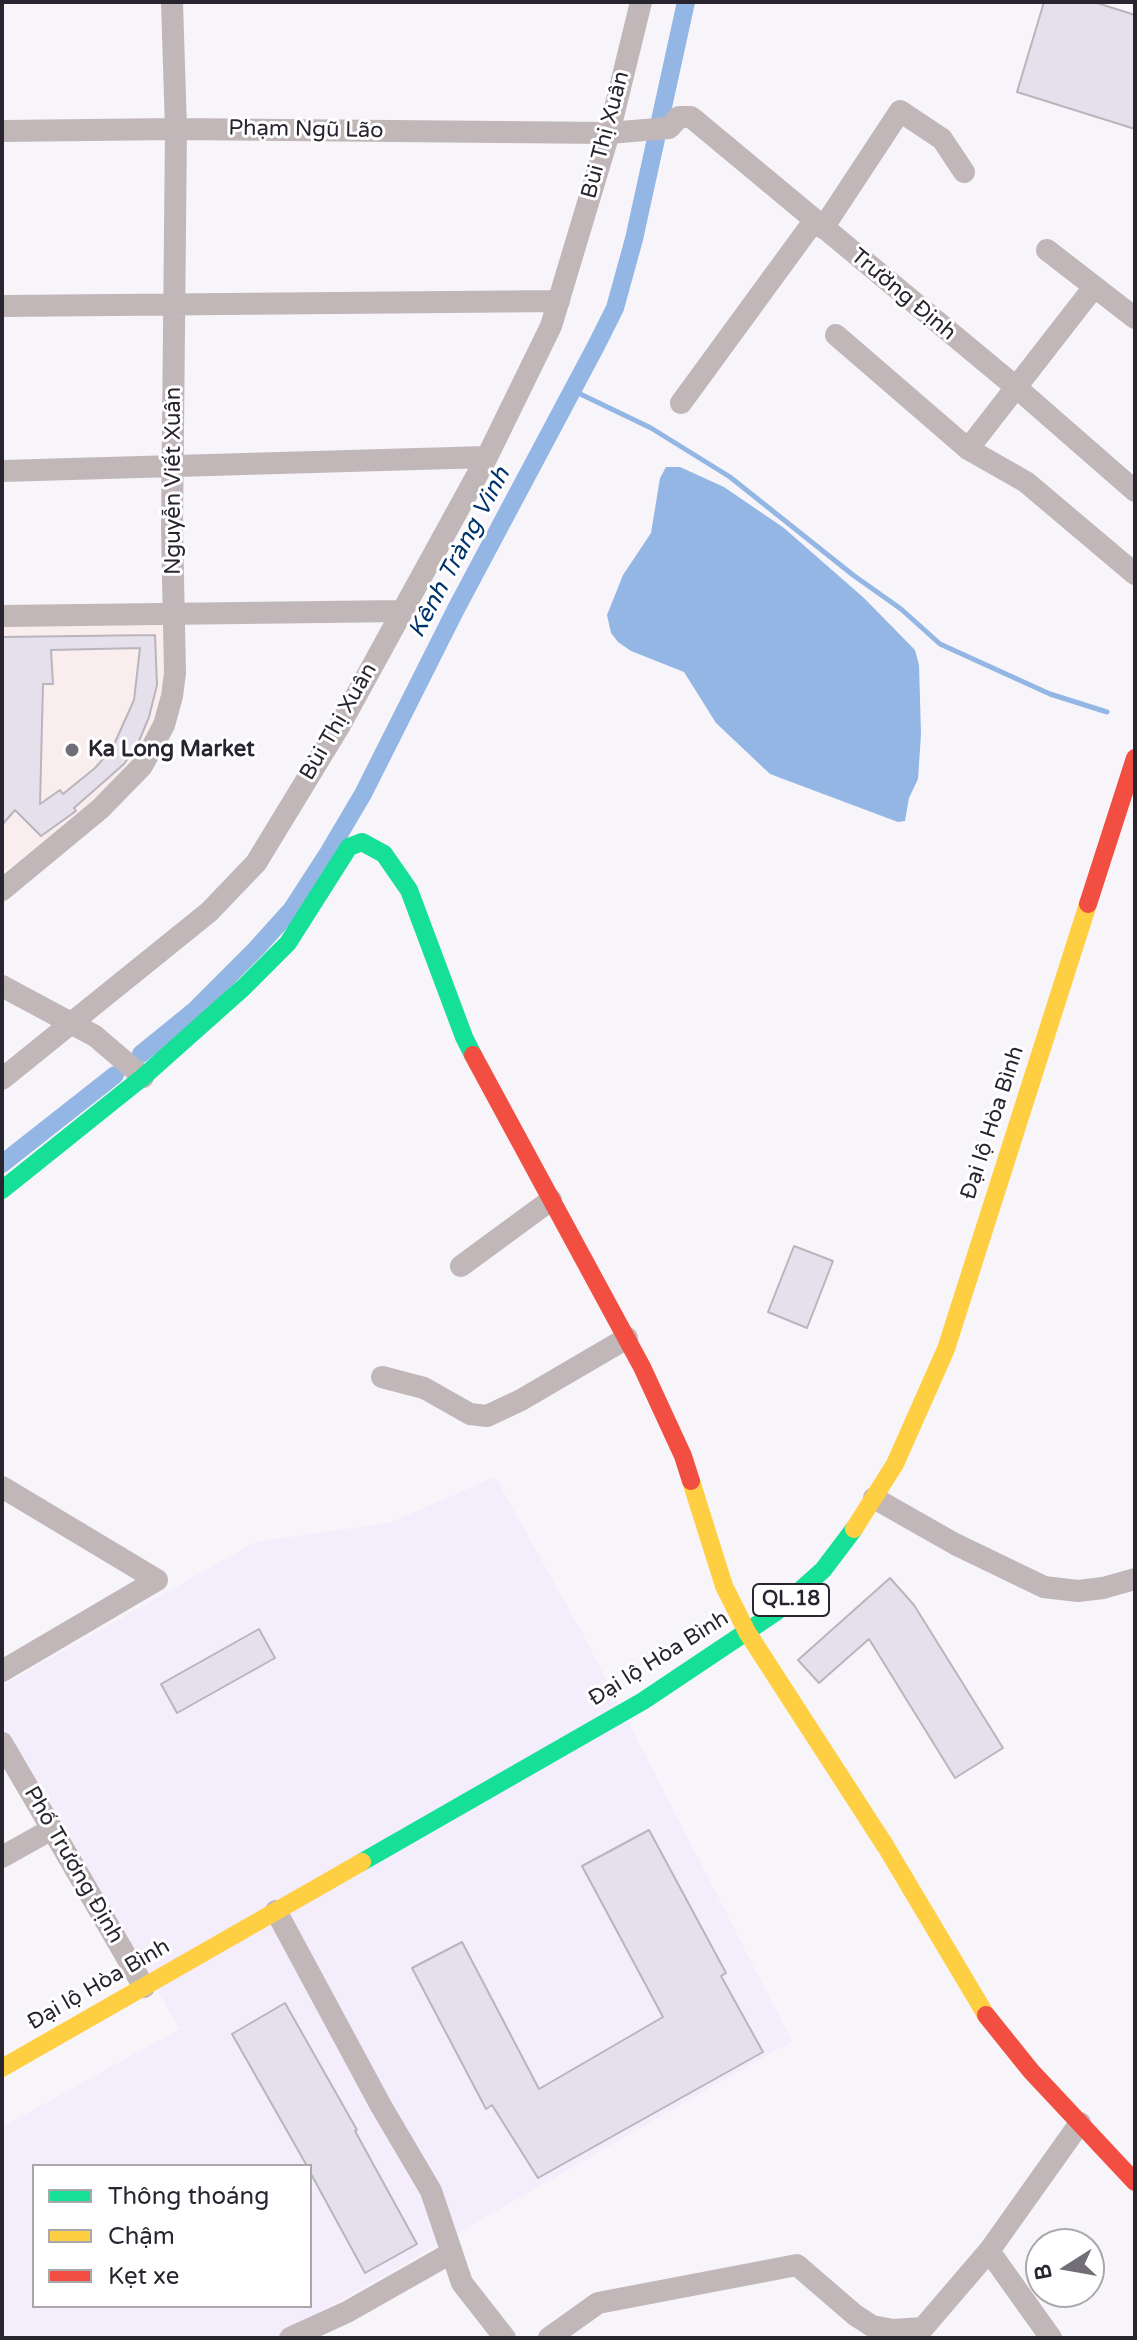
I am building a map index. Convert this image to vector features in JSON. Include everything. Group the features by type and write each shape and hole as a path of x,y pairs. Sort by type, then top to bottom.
{"main road":[{"name":"Đại lộ Hòa Bình","path":"2,2068 643,1701 776,1612 823,1570 874,1498 914,1425 946,1349 1135,758"},
{"path":"2,1190 143,1077 244,987 288,943 344,853 355,843 362,842 384,854 409,890 464,1037 627,1338 683,1456 724,1586 747,1632 886,1847 987,2017 1005,2042 1135,2182"}],"street":[{"name":"Nguyễn Viết Xuân","path":"2,890 123,787 142,766 155,746 172,696 175,673 176,129 172,2"},
{"name":"Bùi Thị Xuân","path":"2,1079 209,912 256,863 340,725 487,457 551,326 618,132 641,2"},
{"path":"681,403 819,225 900,111 942,139 964,172"},
{"name":"Trường Định","path":"669,128 679,117 691,117 1017,388 1135,491"},
{"name":"Phạm Ngũ Lão","path":"2,131 618,132 669,128"},
{"path":"1047,250 1135,318"},
{"path":"968,449 1094,287"},
{"path":"2,306 559,301"},
{"path":"836,335 968,449 1026,482 1135,574"},
{"path":"2,471 487,457"},
{"path":"2,616 402,611"},
{"path":"2,986 95,1036 143,1077"},
{"path":"461,1266 551,1200"},
{"path":"382,1377 424,1388 470,1414 487,1416 521,1400 627,1338"},
{"path":"2,1487 157,1580 2,1671"},
{"path":"874,1498 955,1544 1044,1587 1078,1591 1135,1579"},
{"name":"Phố Trương Định","path":"2,1743 144,1987"},
{"path":"2,1857 52,1829"},
{"path":"276,1911 381,2106 431,2191 462,2283 505,2338"},
{"path":"549,2338 598,2303 797,2265 872,2326 893,2330 923,2328 989,2251 1080,2123"},
{"path":"989,2251 1051,2338"},
{"path":"290,2338 347,2312 451,2253"}],"shaded area":[{"name":"Ka Long Market","path":"2,625 163,626 165,667 157,713 137,758 98,799 2,873"},
{"path":"495,1477 585,1638 792,2041 275,2338 2,2338 2,2127 180,2029 2,1725 2,1686 255,1542 389,1523"}],"water":[{"path":"666,467 680,467 724,487 784,528 864,598 915,650 919,665 921,734 918,779 909,798 905,821 898,822 770,774 716,723 684,672 631,651 611,633 607,615 623,575 651,533 660,478"}],"building":[{"path":"1044,2 1094,2 1135,15 1135,129 1017,92"},
{"path":"155,635 157,685 137,746 124,764 74,808 76,811 41,836 15,810 2,825 2,637","holes":["140,648 134,700 112,749 95,768 63,794 60,790 40,804 43,684 53,684 51,650"]},
{"path":"794,1246 833,1261 807,1328 768,1312"},
{"path":"890,1578 914,1605 1003,1748 955,1778 869,1639 819,1683 798,1660"},
{"path":"259,1629 275,1658 177,1713 161,1684"},
{"path":"649,1830 726,1973 721,1976 763,2052 538,2178 492,2105 486,2109 412,1968 462,1942 539,2089 663,2017 582,1866"},
{"path":"285,2003 417,2244 365,2273 312,2176 312,2164 306,2164 232,2034"}],"waterway":[{"name":"Kênh Tràng Vinh","path":"141,1054 194,1011 256,949 292,909 327,855 363,794 456,609 596,346 615,308 634,239 686,2"},
{"path":"572,390 651,428 730,477 853,575 901,609 940,644 1050,694 1107,712"},
{"name":"Kênh Tràng Vinh","path":"2,1164 115,1075"}],"traffic: fast":[{"path":"2,1190 143,1077 244,987 288,943 349,847 362,842 384,854 409,890 473,1055"},
{"path":"362,1862 643,1701 776,1612 823,1570 854,1529"}],"traffic: slow":[{"path":"854,1529 895,1464 946,1349 1088,904"},
{"path":"691,1481 724,1586 747,1632 886,1847 986,2015"},
{"path":"2,2068 362,1862"}],"traffic: jam":[{"path":"1088,904 1135,758"},
{"path":"473,1055 642,1367 683,1456 691,1481"},
{"path":"986,2015 1031,2071 1135,2182"}],"place":[{"name":"Ka Long Market","path":"72,750"}]}
